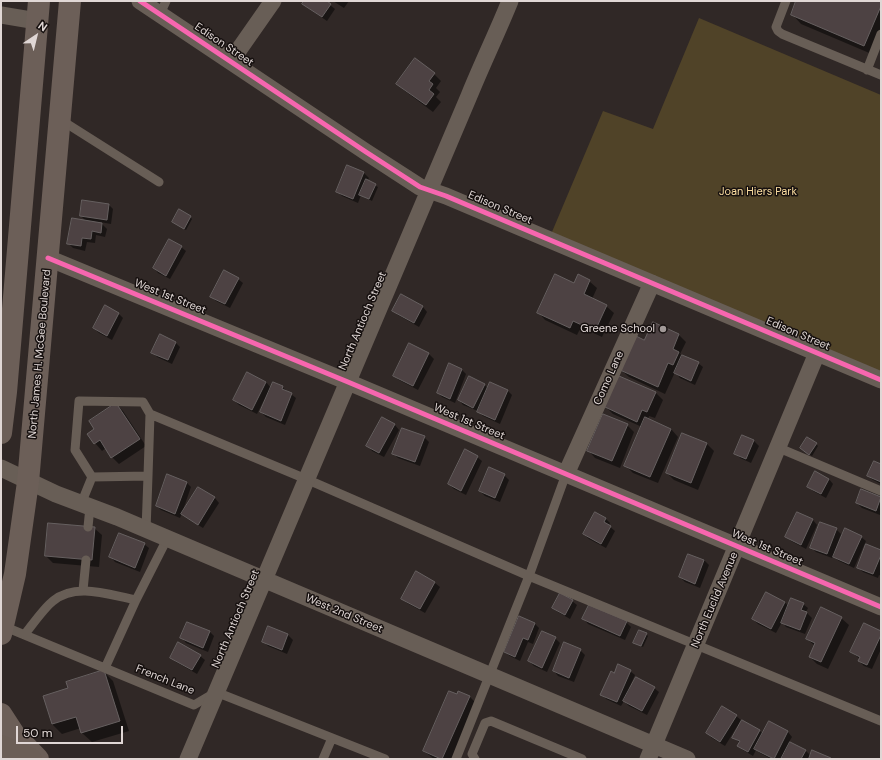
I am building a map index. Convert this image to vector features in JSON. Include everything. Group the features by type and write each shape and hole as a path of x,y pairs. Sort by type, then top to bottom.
{"main road":[{"name":"North James H. McGee Boulevard","path":"2,630 15,574 28,482 70,1"},
{"path":"1,433 11,285 38,11"},
{"path":"1,714 14,734 38,759"},
{"path":"1,746 31,759"}],"street":[{"name":"Edison Street","path":"140,1 163,8 231,61 420,187 446,196 881,380"},
{"path":"231,61 272,1"},
{"name":"North Antioch Street","path":"188,759 510,1"},
{"path":"1,15 38,11"},
{"name":"West 1st Street","path":"48,258 348,382 881,607"},
{"name":"Como Lane","path":"566,474 652,283"},
{"name":"North Euclid Avenue","path":"651,752 779,448 817,353"},
{"name":"West 2nd Street","path":"1,468 28,482 167,538 490,676 651,752 687,759"}],"lane":[{"path":"786,1 776,27 778,31 881,75"},
{"path":"867,70 881,34"},
{"path":"60,119 159,182"},
{"path":"88,527 85,505 92,477 75,450 79,401 143,402 150,414 146,530"},
{"path":"150,414 306,479 529,576 881,721"},
{"path":"779,448 881,491"},
{"path":"456,759 529,576 566,474"},
{"path":"92,477 148,476"},
{"path":"104,668 167,538"},
{"path":"83,590 86,560"},
{"path":"25,634 52,601 67,593 83,590 136,600"},
{"name":"French Lane","path":"2,630 25,634 194,705 216,692"},
{"path":"216,692 332,738 367,756 385,759"},
{"path":"475,759 472,754 484,723 491,721 582,759"},
{"path":"324,759 332,738"}],"green space":[{"name":"Joan Hiers Park","path":"699,18 881,95 881,380 549,239 603,111 653,129"}],"building":[{"path":"304,1 327,1 331,4 322,17 302,4"},
{"path":"796,1 881,1 881,6 864,46 791,15"},
{"path":"415,58 435,73 429,81 433,84 429,90 434,94 426,105 396,84"},
{"path":"347,165 364,172 353,199 336,192"},
{"path":"366,179 376,184 369,199 359,195"},
{"path":"82,200 109,204 107,220 80,216"},
{"path":"179,209 191,216 184,229 172,222"},
{"path":"72,218 102,223 101,233 92,231 91,239 82,238 81,246 67,244"},
{"path":"169,239 182,246 166,276 153,268"},
{"path":"224,270 239,278 225,304 210,297"},
{"path":"555,274 574,283 578,274 590,280 584,294 607,305 595,331 573,321 570,328 537,313"},
{"path":"401,294 423,306 414,323 392,311"},
{"path":"105,305 119,313 107,336 93,328"},
{"path":"653,322 679,334 673,349 679,352 673,365 668,363 658,387 620,370 636,336 644,340"},
{"path":"160,334 176,342 168,360 151,353"},
{"path":"409,343 429,353 413,386 393,376"},
{"path":"682,355 699,362 691,381 674,373"},
{"path":"449,363 462,369 450,399 437,393"},
{"path":"247,372 266,382 252,410 233,400"},
{"path":"469,376 485,384 473,408 458,400"},
{"path":"619,376 656,392 647,412 642,410 637,422 605,407"},
{"path":"273,382 283,386 282,389 292,393 281,421 260,412"},
{"path":"490,382 508,390 495,420 477,412"},
{"path":"116,403 140,439 111,458 100,440 94,444 87,434 94,429 89,421"},
{"path":"603,414 628,424 612,461 587,451"},
{"path":"382,417 395,424 379,453 366,446"},
{"path":"645,417 671,429 650,477 624,466"},
{"path":"402,428 425,436 415,462 392,454"},
{"path":"682,433 707,443 691,483 666,473"},
{"path":"742,435 754,440 746,459 734,454"},
{"path":"807,437 817,443 809,455 800,448"},
{"path":"465,449 478,456 461,491 448,484"},
{"path":"874,461 881,464 881,482 867,476"},
{"path":"489,467 505,474 495,498 479,491"},
{"path":"815,471 829,479 821,494 807,487"},
{"path":"167,474 187,482 175,514 156,506"},
{"path":"198,487 215,497 198,525 181,514"},
{"path":"861,489 881,497 876,511 856,503"},
{"path":"595,512 606,518 604,522 611,526 601,544 583,534"},
{"path":"797,512 813,519 801,545 785,537"},
{"path":"820,522 837,528 827,554 810,548"},
{"path":"48,523 95,527 92,560 45,556"},
{"path":"845,528 862,536 849,564 833,557"},
{"path":"119,533 145,543 135,568 109,557"},
{"path":"866,544 881,550 881,555 873,574 857,568"},
{"path":"688,554 704,560 695,584 679,577"},
{"path":"416,571 435,582 420,609 401,599"},
{"path":"766,592 785,602 771,629 752,619"},
{"path":"560,593 573,600 565,615 552,608"},
{"path":"791,598 804,603 801,610 807,612 800,630 781,623"},
{"path":"589,605 627,621 620,636 582,619"},
{"path":"821,607 842,617 821,662 809,657 815,643 806,639"},
{"path":"519,616 535,623 528,640 523,638 515,657 504,652"},
{"path":"187,622 210,631 203,648 180,638"},
{"path":"864,623 881,631 881,635 867,665 858,661 860,657 850,652"},
{"path":"268,626 288,634 282,650 262,642"},
{"path":"639,630 647,633 641,646 633,643"},
{"path":"542,631 556,637 542,668 528,661"},
{"path":"178,642 201,655 192,670 170,658"},
{"path":"564,642 581,649 569,678 553,671"},
{"path":"618,664 631,670 617,702 600,695 611,671 614,673"},
{"path":"104,670 120,721 81,733 76,717 52,724 43,696 68,688 66,682"},
{"path":"636,677 655,687 642,711 623,701"},
{"path":"449,691 457,694 458,691 470,696 441,759 423,751"},
{"path":"722,706 737,715 720,742 706,733"},
{"path":"742,720 760,730 748,752 737,746 740,741 732,738"},
{"path":"769,721 788,731 774,759 754,749"},
{"path":"790,742 806,750 801,759 781,759"},
{"path":"812,750 831,758 831,759 809,759"}],"cycle path":[{"path":"140,1 420,187 446,196 881,380"},
{"path":"48,258 348,382 881,607"}],"place":[{"name":"Greene School","path":"663,329"}]}
